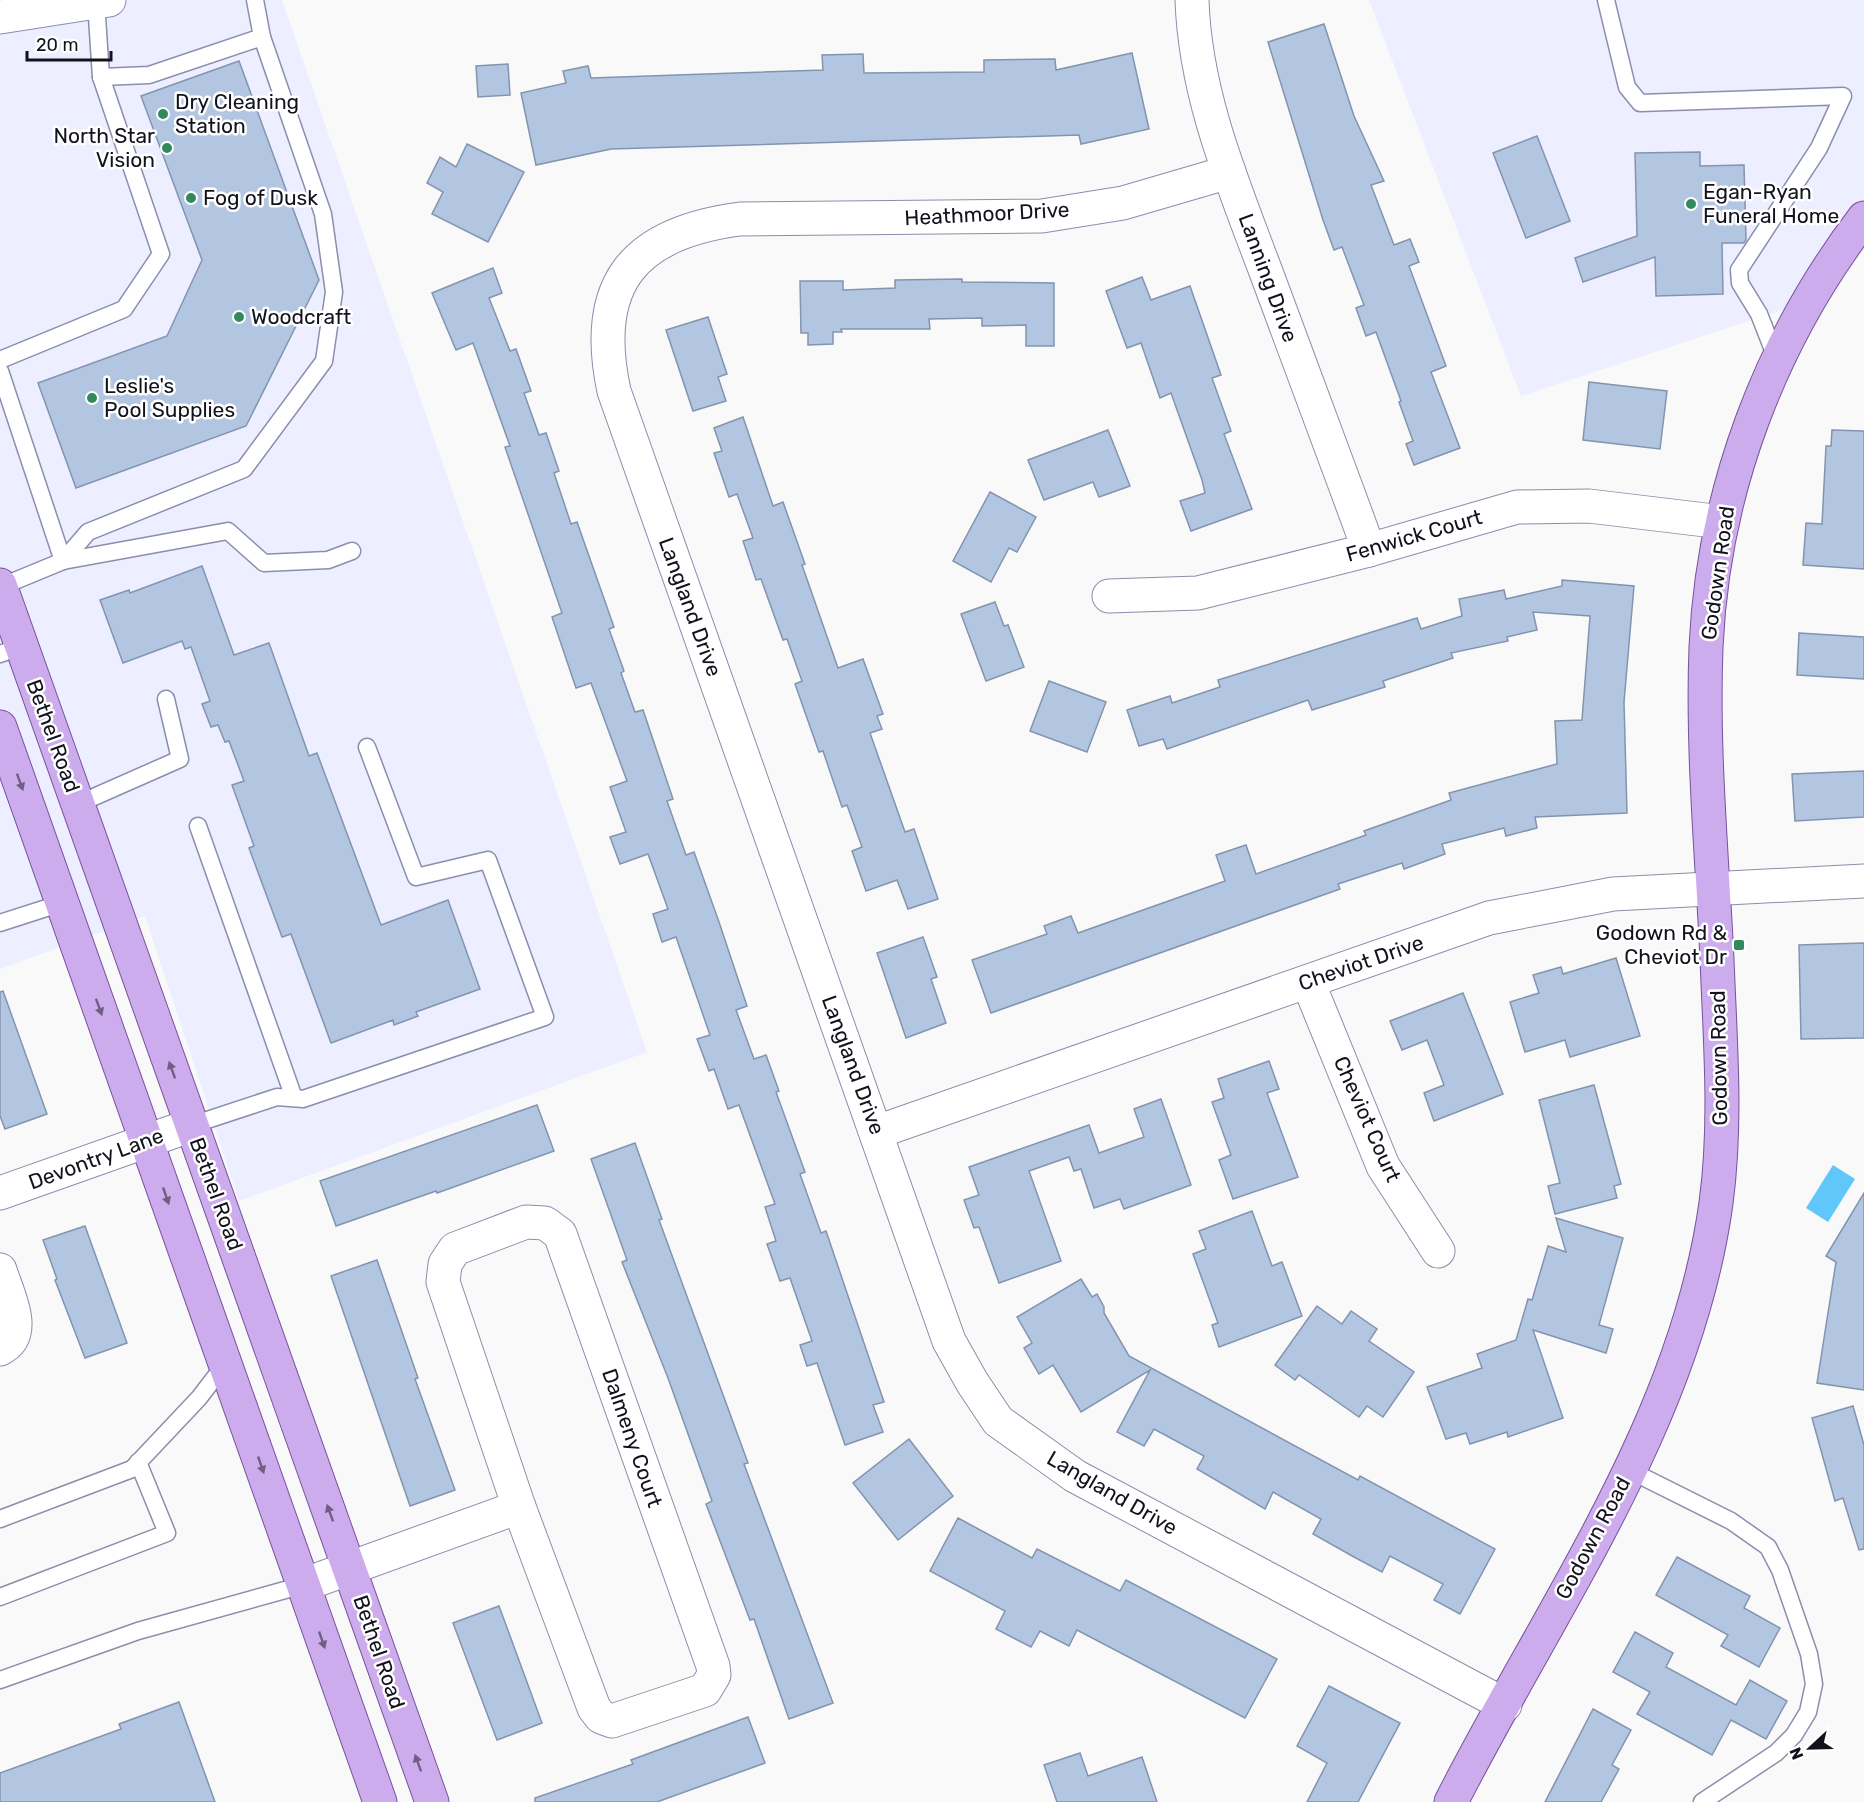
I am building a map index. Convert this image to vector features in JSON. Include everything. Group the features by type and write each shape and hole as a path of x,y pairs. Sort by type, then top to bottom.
{"main road":[{"name":"Godown Road","path":"1451,1802 1629,1470 1676,1363 1691,1322 1705,1269 1716,1202 1722,1083 1713,888 1706,647 1722,522 1743,448 1767,378 1808,299 1864,218"},
{"name":"Bethel Road","path":"0,586 11,650 78,804 432,1802"},
{"path":"0,727 380,1802"}],"street":[{"name":"Lanning Drive","path":"1192,0 1193,35 1208,106 1229,172 1369,550"},
{"path":"0,17 103,1"},
{"name":"Heathmoor Drive","path":"740,219 1042,216 1123,203 1229,172"},
{"name":"Langland Drive","path":"740,219 707,224 677,233 649,251 624,274 610,302 608,362 614,391 949,1341 972,1382 998,1421 1074,1476 1505,1705"},
{"name":"Fenwick Court","path":"1110,596 1198,593 1369,550 1517,507 1589,506 1722,522"},
{"name":"Cheviot Drive","path":"877,1132 1490,918 1613,894 1864,881"},
{"name":"Cheviot Court","path":"1308,982 1383,1166 1438,1251"},
{"name":"Devontry Lane","path":"0,1193 192,1125"},
{"name":"Dalmeny Court","path":"526,1222 545,1223 560,1234 713,1666 714,1675 705,1690 623,1719 612,1721 601,1717 594,1708 519,1508 443,1282 445,1264 455,1249 526,1222"},
{"path":"0,1270 16,1320 15,1334 8,1345 0,1349"},
{"path":"303,1585 519,1508"}],"lane":[{"path":"63,561 88,532 244,469 324,361 334,292 323,214 262,37 255,0"},
{"path":"1606,0 1627,87 1640,103 1843,96 1819,148 1739,270 1740,283 1759,314 1777,360"},
{"path":"0,360 123,309 161,254 101,77 103,1"},
{"path":"101,77 149,75 262,37"},
{"path":"0,371 63,561"},
{"path":"0,586 63,561 228,531 264,563 327,560 351,551"},
{"path":"78,804 180,759 166,699"},
{"path":"192,1125 278,1097 303,1099 545,1017 488,860 416,877 368,747"},
{"path":"198,826 294,1098"},
{"path":"0,923 63,903"},
{"path":"0,1519 132,1468 199,1398 225,1364"},
{"path":"0,1598 167,1533 138,1462"},
{"path":"1629,1470 1731,1521 1768,1547 1780,1570 1809,1654 1814,1684 1808,1712 1794,1735 1776,1753 1702,1802"},
{"path":"0,1680 149,1628 303,1585"}],"shaded area":[{"path":"0,0 282,0 647,1052 239,1201 145,916 0,969"},
{"path":"1369,0 1864,0 1864,221 1810,301 1521,396"}],"water":[{"path":"1833,1165 1855,1179 1828,1222 1806,1208"}],"building":[{"path":"1324,24 1354,116 1384,181 1371,185 1394,245 1410,239 1419,262 1409,266 1446,366 1431,372 1460,448 1414,465 1406,444 1413,441 1399,402 1401,401 1376,332 1366,336 1356,308 1364,305 1342,247 1334,250 1268,42"},
{"path":"1132,53 1149,129 1081,144 1079,135 611,149 536,165 521,93 566,83 563,71 588,66 591,78 823,70 822,55 863,54 864,73 984,72 984,60 1055,59 1056,70"},
{"path":"239,61 319,280 246,426 76,488 38,383 167,336 202,260 141,96"},
{"path":"508,64 510,95 478,97 476,66"},
{"path":"1537,136 1570,221 1526,238 1493,153"},
{"path":"467,144 524,172 488,242 432,214 443,192 427,183 440,157 456,167"},
{"name":"Egan-Ryan Funeral Home","path":"1700,152 1700,166 1744,165 1746,240 1744,243 1722,243 1723,294 1656,296 1655,257 1583,282 1575,258 1637,236 1635,153"},
{"path":"493,268 502,293 489,298 510,351 516,349 531,391 524,393 539,435 546,433 559,471 554,473 571,524 577,522 614,627 609,629 624,671 621,673 635,712 643,710 673,799 667,801 686,855 694,852 747,1006 736,1010 754,1059 766,1055 779,1091 776,1092 805,1172 800,1174 821,1233 826,1231 884,1402 873,1405 883,1432 845,1445 817,1363 807,1366 800,1345 812,1341 790,1278 780,1281 767,1244 776,1241 765,1207 775,1204 739,1105 728,1109 714,1069 709,1071 697,1039 710,1035 676,937 662,942 653,914 668,909 648,854 620,864 610,837 626,832 610,787 627,781 591,683 576,688 552,617 562,613 505,447 510,446 473,343 456,350 432,293"},
{"path":"1142,277 1151,300 1190,286 1221,375 1212,378 1231,431 1224,434 1252,509 1191,531 1180,501 1205,493 1202,480 1171,393 1160,398 1141,343 1127,348 1106,291"},
{"path":"962,279 962,282 1054,283 1054,346 1026,346 1026,325 982,326 982,318 929,319 930,329 841,329 842,332 833,332 833,344 808,345 808,333 801,333 800,281 843,281 843,290 895,288 895,280"},
{"path":"708,317 727,374 718,377 726,401 693,411 666,330"},
{"path":"1589,382 1667,391 1660,449 1583,440"},
{"path":"743,417 773,506 783,502 838,668 863,659 883,714 877,716 882,729 870,733 905,832 914,829 938,899 908,909 897,880 866,891 852,851 862,847 847,805 842,807 823,751 819,752 795,684 802,681 787,639 783,640 761,579 756,580 743,541 753,538 737,494 729,497 714,453 722,451 714,428"},
{"path":"1108,430 1130,486 1099,497 1093,482 1044,500 1028,460"},
{"path":"1832,430 1864,431 1864,569 1803,565 1806,523 1822,524 1826,446 1831,446"},
{"path":"990,492 1036,517 1017,552 1009,548 991,582 953,561"},
{"path":"202,566 234,655 269,643 309,756 317,753 381,925 448,900 480,989 416,1012 418,1016 394,1025 393,1020 331,1043 291,934 282,937 249,848 254,846 232,785 244,781 229,741 225,742 218,725 211,727 202,704 210,701 191,647 185,649 182,641 123,663 100,600 129,590 130,593"},
{"path":"1562,580 1634,586 1624,702 1627,813 1535,817 1537,828 1506,836 1504,828 1442,844 1445,854 1404,869 1402,863 1338,884 1340,889 991,1013 972,960 1047,934 1044,926 1071,916 1078,933 1225,881 1216,855 1246,845 1256,874 1366,835 1364,831 1451,800 1449,793 1557,764 1555,721 1582,720 1590,616 1533,612 1537,630 1507,637 1508,641 1451,653 1453,658 1383,681 1385,687 1312,710 1308,700 1167,749 1163,739 1139,746 1127,710 1170,696 1172,703 1220,687 1218,680 1417,618 1421,629 1462,616 1459,599 1504,590 1506,599 1562,586"},
{"path":"995,602 1004,626 1008,625 1024,667 986,681 961,614"},
{"path":"1799,633 1864,637 1864,679 1797,675"},
{"path":"1049,681 1106,702 1087,752 1030,731"},
{"path":"1864,771 1864,817 1795,821 1792,774"},
{"path":"923,937 937,977 931,979 946,1023 906,1038 877,953"},
{"path":"1864,943 1864,1038 1801,1039 1799,945"},
{"path":"1616,958 1640,1036 1570,1057 1565,1040 1525,1052 1510,1002 1539,993 1533,975 1561,967 1563,974"},
{"path":"3,991 47,1114 5,1129 0,1116 0,992"},
{"path":"1463,993 1503,1094 1434,1121 1424,1093 1444,1085 1427,1040 1402,1050 1390,1021"},
{"path":"1269,1061 1279,1089 1267,1093 1298,1177 1233,1199 1219,1160 1231,1155 1212,1102 1224,1098 1218,1079"},
{"path":"1594,1085 1621,1184 1614,1186 1617,1198 1555,1214 1548,1186 1560,1183 1539,1100"},
{"path":"1161,1099 1191,1185 1124,1209 1120,1199 1094,1208 1081,1169 1074,1171 1069,1157 1029,1171 1061,1261 999,1283 979,1227 974,1228 964,1200 979,1195 969,1167 1089,1125 1099,1153 1144,1137 1134,1109"},
{"path":"537,1105 554,1151 336,1226 320,1181"},
{"path":"635,1143 662,1219 659,1220 748,1463 744,1464 833,1703 789,1719 754,1619 750,1620 706,1504 712,1501 668,1378 622,1262 627,1260 591,1159"},
{"path":"1864,1193 1864,1390 1817,1383 1836,1262 1826,1256"},
{"path":"1252,1211 1272,1266 1282,1262 1302,1316 1219,1347 1212,1325 1218,1323 1193,1254 1206,1249 1199,1231"},
{"path":"1556,1218 1623,1238 1599,1325 1613,1329 1606,1353 1533,1330 1563,1418 1508,1437 1507,1432 1470,1444 1466,1433 1446,1439 1427,1387 1482,1368 1477,1354 1516,1340 1528,1299 1532,1300 1548,1246 1566,1252"},
{"path":"85,1226 127,1343 85,1358 55,1280 57,1279 43,1240"},
{"path":"377,1260 418,1378 415,1379 455,1490 410,1506 331,1276"},
{"path":"1081,1279 1092,1297 1097,1294 1104,1307 1104,1313 1129,1356 1358,1480 1360,1476 1495,1549 1460,1614 1434,1600 1443,1584 1390,1556 1382,1572 1354,1557 1313,1534 1321,1519 1273,1492 1265,1509 1197,1469 1204,1456 1154,1429 1144,1446 1117,1432 1150,1370 1081,1412 1053,1365 1039,1374 1024,1348 1032,1343 1017,1317"},
{"path":"1317,1306 1342,1324 1351,1311 1377,1329 1369,1341 1414,1372 1383,1417 1367,1406 1359,1417 1299,1375 1295,1380 1275,1365"},
{"path":"1853,1406 1864,1445 1864,1549 1859,1550 1843,1498 1835,1501 1812,1418"},
{"path":"909,1439 953,1496 898,1540 853,1483"},
{"path":"958,1518 1032,1558 1037,1549 1120,1591 1126,1580 1277,1659 1245,1718 1077,1630 1069,1646 1040,1631 1031,1647 996,1629 1005,1611 930,1571"},
{"path":"1677,1557 1750,1596 1744,1608 1780,1628 1759,1667 1721,1646 1728,1635 1656,1595"},
{"path":"499,1606 542,1723 497,1740 453,1623"},
{"path":"1635,1632 1673,1653 1666,1667 1736,1705 1750,1680 1787,1701 1766,1739 1731,1720 1712,1755 1637,1714 1650,1692 1613,1672"},
{"path":"1329,1686 1400,1723 1358,1802 1307,1802 1327,1763 1297,1746"},
{"path":"179,1702 215,1802 0,1802 0,1773 121,1729 119,1724"},
{"path":"1593,1709 1631,1730 1612,1765 1619,1769 1601,1802 1545,1802"},
{"path":"748,1717 765,1763 657,1802 535,1802 535,1798 633,1764 631,1760"},
{"path":"1080,1753 1088,1776 1142,1757 1157,1802 1057,1802 1044,1765"}],"place":[{"name":"Dry Cleaning Station","path":"163,114"},
{"name":"North Star Vision","path":"167,148"},
{"name":"Fog of Dusk","path":"191,198"},
{"name":"Egan-Ryan Funeral Home","path":"1691,204"},
{"name":"Woodcraft","path":"239,317"},
{"name":"Leslie's Pool Supplies","path":"92,398"},
{"name":"Godown Rd & Cheviot Dr","path":"1739,945"}]}
